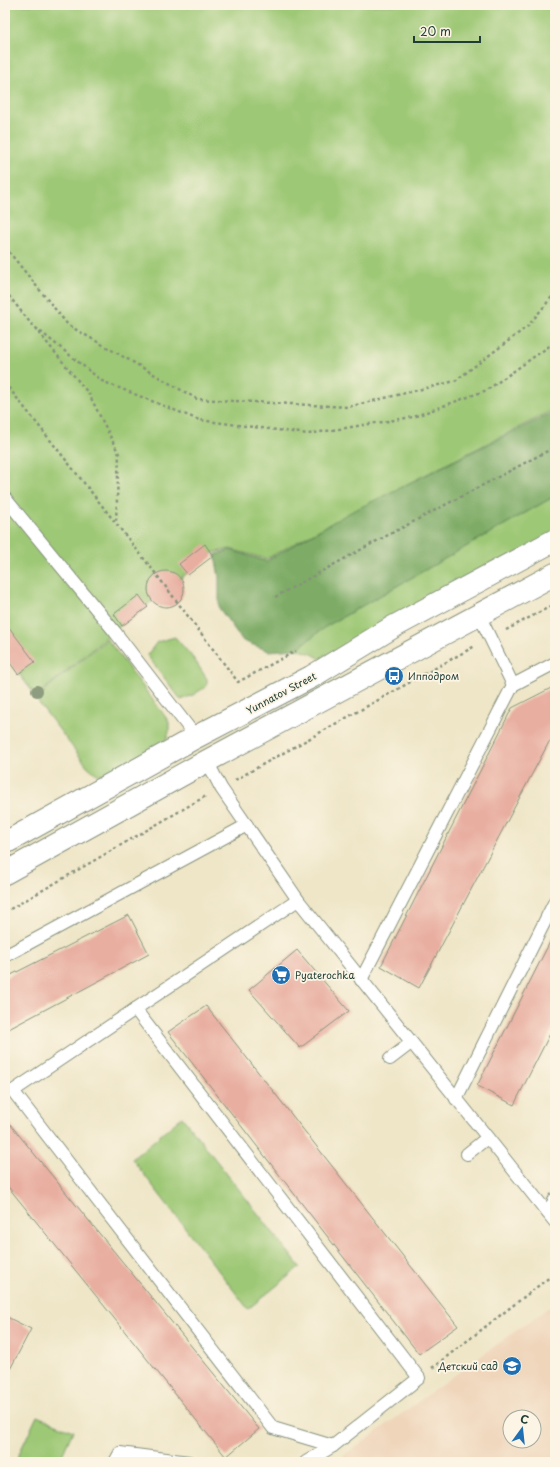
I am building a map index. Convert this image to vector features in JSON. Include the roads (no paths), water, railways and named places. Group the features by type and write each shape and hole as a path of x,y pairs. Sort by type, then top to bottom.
{"main road":[{"name":"Yunnatov Street","path":"5,843 196,737 311,677 393,627 555,540"},
{"path":"5,873 207,761 555,574"}],"lane":[{"path":"5,498 115,632 196,737"},
{"path":"479,615 513,685"},
{"path":"361,980 513,685 555,663"},
{"path":"207,761 221,788 298,900 551,1218"},
{"path":"5,956 247,825"},
{"path":"298,900 13,1091 273,1428 333,1446"},
{"path":"456,1098 555,901"},
{"path":"135,1009 419,1378 333,1446 306,1462"},
{"path":"390,1058 411,1043"},
{"path":"467,1154 488,1138"},
{"path":"551,1218 555,1199"},
{"path":"115,1462 120,1453 189,1462"}],"place":[{"name":"Ипподром","path":"394,676"},
{"name":"Pyaterochka","path":"281,975"},
{"name":"Детский сад","path":"512,1366"}]}
